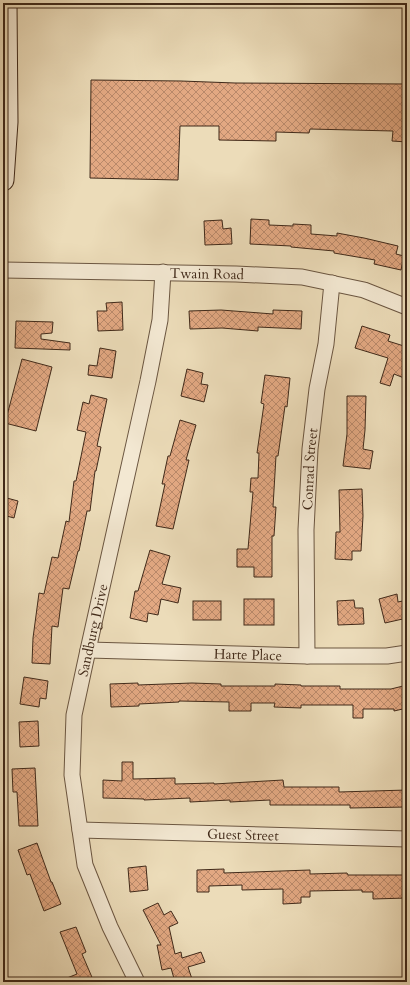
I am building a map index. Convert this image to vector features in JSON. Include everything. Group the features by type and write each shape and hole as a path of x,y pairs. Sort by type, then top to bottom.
{"main road":[{"path":"3,180 7,122 6,3"}],"street":[{"name":"Twain Road","path":"3,270 163,272 302,277 364,290 407,307"},
{"name":"Sandburg Drive","path":"137,982 110,927 85,865 72,775 74,715 148,381 160,320 163,272"},
{"name":"Conrad Street","path":"307,656 306,530 310,449 317,389 326,344 332,283"},
{"name":"Harte Place","path":"88,650 307,656 387,656 407,653"},
{"name":"Guest Street","path":"80,830 407,839"}],"building":[{"path":"91,80 407,84 407,142 392,141 393,131 310,129 309,133 276,132 276,141 219,140 219,126 180,126 178,180 90,178"},
{"path":"251,219 269,220 269,225 311,225 311,234 337,236 337,233 398,246 396,254 404,256 401,270 374,264 375,260 334,253 334,251 291,246 250,244"},
{"path":"222,220 223,229 231,228 232,244 205,245 204,221"},
{"path":"122,302 123,330 98,331 97,311 107,311 106,303"},
{"path":"221,310 273,314 273,310 302,311 301,329 258,327 258,331 222,328 190,329 189,311"},
{"path":"16,321 53,322 52,333 41,334 41,339 70,343 70,350 15,348"},
{"path":"362,326 390,335 388,341 407,347 407,370 404,378 394,374 390,386 380,383 388,358 355,348"},
{"path":"100,348 116,351 112,378 88,375 89,365 97,366"},
{"path":"22,359 52,367 36,431 5,423"},
{"path":"187,369 203,373 201,384 208,385 204,402 181,396"},
{"path":"265,375 290,378 287,407 285,406 278,456 276,456 273,507 276,507 274,536 272,536 272,577 254,577 254,567 237,567 237,549 248,549 253,492 250,492 251,478 258,478 259,453 257,453 264,404 261,403"},
{"path":"91,395 107,399 97,446 101,447 95,471 90,511 87,511 69,589 63,588 58,627 52,626 50,664 32,663 33,638 39,593 44,594 52,557 58,558 66,521 69,522 74,481 76,481 86,432 77,430 83,402 89,404"},
{"path":"347,396 366,396 363,449 373,451 370,469 343,466 347,434"},
{"path":"180,420 196,425 186,460 189,460 173,529 156,526 165,484 162,484 168,456 170,456"},
{"path":"362,489 363,516 361,551 352,551 352,560 335,559 336,532 340,532 339,490"},
{"path":"3,497 18,501 14,518 3,515"},
{"path":"150,550 170,556 162,584 181,588 178,603 161,599 158,615 148,613 147,622 130,618 135,591 138,591"},
{"path":"397,594 398,602 407,600 407,618 385,623 379,599"},
{"path":"244,599 274,599 274,625 244,625"},
{"path":"354,600 355,608 363,608 364,624 338,625 337,601"},
{"path":"193,601 221,601 221,620 193,620"},
{"path":"24,677 48,681 46,699 40,698 39,707 20,704"},
{"path":"138,683 138,685 192,683 221,684 221,686 275,686 275,684 340,686 340,689 391,689 407,685 407,708 394,711 394,709 363,709 363,718 353,718 353,705 301,705 301,708 274,707 275,703 251,703 251,711 229,711 229,702 179,701 139,704 139,706 111,707 110,684"},
{"path":"38,721 39,746 20,747 19,722"},
{"path":"122,762 133,762 133,779 175,778 175,784 214,784 283,780 284,787 339,787 339,792 407,790 407,807 350,808 350,805 270,805 270,800 190,802 190,798 144,800 103,798 103,780 122,781"},
{"path":"35,768 38,826 19,826 17,792 13,792 12,769"},
{"path":"37,843 51,882 61,904 44,911 30,874 27,875 18,850"},
{"path":"146,866 148,890 130,892 128,868"},
{"path":"224,869 224,873 310,870 310,874 347,873 348,875 407,875 407,898 373,899 373,892 362,892 362,890 310,891 310,897 301,897 301,903 283,904 283,889 242,890 242,885 209,886 209,892 197,892 197,870"},
{"path":"158,903 164,915 171,911 178,923 169,927 175,954 181,952 182,958 201,952 205,962 188,967 193,982 175,982 171,968 162,970 157,945 161,945 143,910"},
{"path":"76,927 86,952 82,954 94,982 57,982 77,974 60,932"}]}
